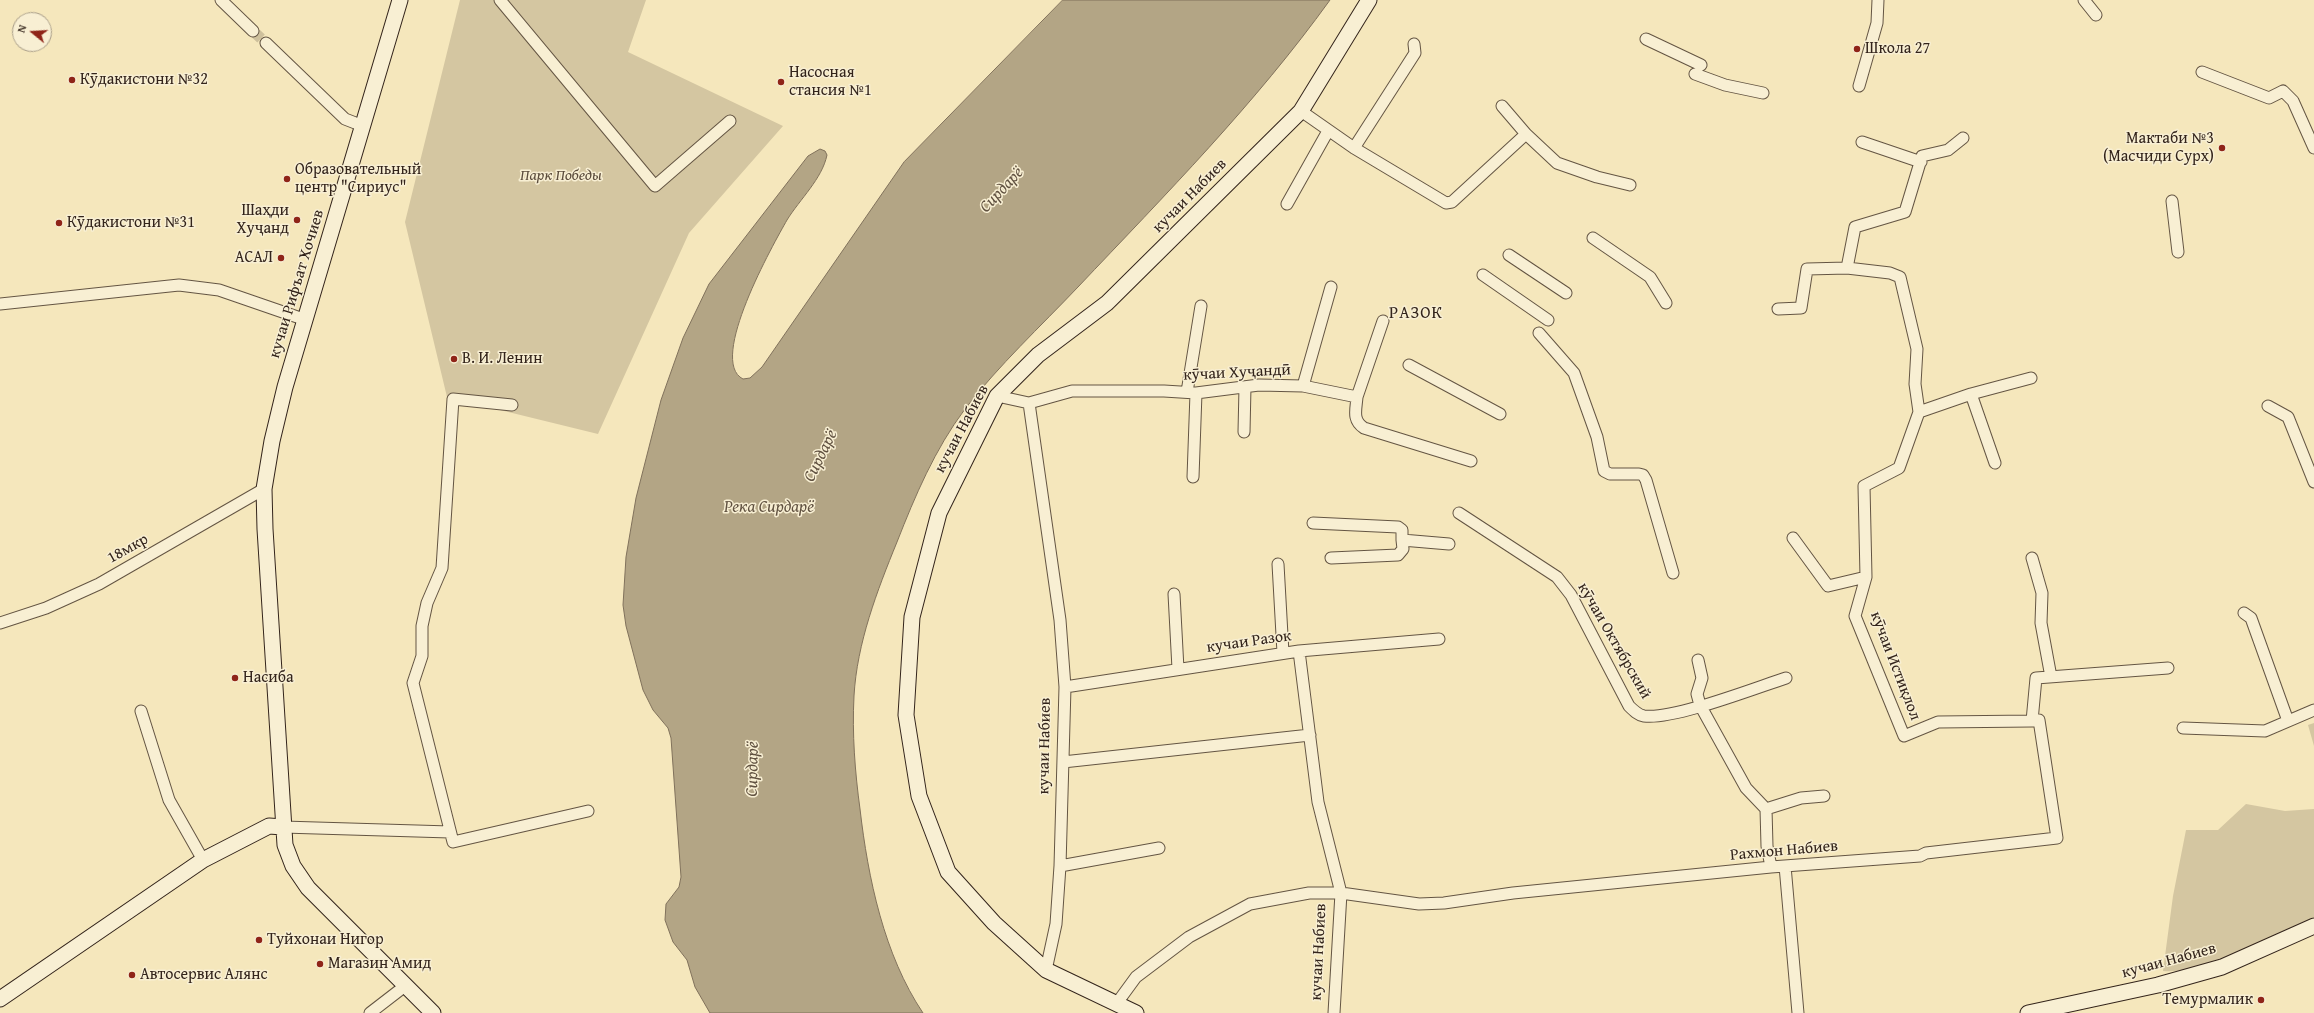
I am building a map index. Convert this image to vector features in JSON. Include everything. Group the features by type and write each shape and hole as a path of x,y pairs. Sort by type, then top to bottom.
{"main road":[{"name":"кучаи Рифъат Хочиев","path":"400,0 277,418 264,489 285,845 293,866 308,888 433,1013"},
{"name":"кучаи Набиев","path":"1136,1013 1046,970 994,923 948,872 919,796 906,715 912,617 939,513 997,396 1038,355 1107,303 1301,111 1369,0"},
{"path":"0,999 203,860 268,826 283,827"},
{"name":"кучаи Набиев","path":"2028,1013 2158,985 2222,967 2314,926"}],"street":[{"path":"221,0 253,31"},
{"path":"500,0 655,186 730,121"},
{"path":"1859,86 1877,23 1878,0"},
{"path":"2084,0 2096,15"},
{"path":"1646,39 1724,85 1763,93"},
{"path":"266,43 345,119 363,126"},
{"path":"1354,148 1415,53 1414,44"},
{"path":"2202,72 2269,98 2283,91 2293,101 2313,147"},
{"path":"1502,106 1526,134 1557,163 1597,177 1630,185"},
{"path":"1301,111 1354,148 1446,203 1452,202 1526,134"},
{"path":"1287,204 1328,131"},
{"path":"1778,308 1800,308 1807,269 1847,268 1855,227 1905,212 1922,156 1948,150 1963,138"},
{"path":"1862,142 1921,162"},
{"path":"2172,201 2178,252"},
{"path":"1593,238 1650,277 1666,303"},
{"path":"1509,256 1566,293"},
{"name":"кӯчаи Истиқлол","path":"1847,268 1890,273 1900,277 1916,349 1915,384 1919,412 1899,468 1864,486 1866,577 1855,616 1904,736 1938,722 2032,721"},
{"path":"1483,275 1548,320"},
{"path":"0,304 179,285 219,290 306,320"},
{"path":"1303,386 1331,287"},
{"path":"1193,477 1191,393 1201,306"},
{"path":"1383,321 1357,397 1355,416 1358,424 1364,428 1471,461"},
{"path":"1539,333 1574,373 1597,437 1604,471 1610,474 1639,474 1643,475 1646,480 1673,572"},
{"path":"1409,365 1500,414"},
{"path":"1919,412 1971,394 2031,378"},
{"name":"кӯчаи Хуҷандӣ","path":"997,396 1029,403 1072,390 1191,393 1258,385 1303,386 1357,397"},
{"path":"1244,432 1245,387"},
{"path":"1971,394 1995,463"},
{"path":"512,405 453,399 442,568 427,603 422,626 422,656 413,684 453,842 588,811"},
{"name":"кучаи Набиев","path":"1029,403 1060,620 1065,688 1060,866 1056,924 1046,970"},
{"path":"2268,406 2288,417 2314,482"},
{"name":"18мкр","path":"0,623 46,608 99,584 264,489"},
{"name":"кӯчаи Октябрский","path":"1459,513 1557,577 1571,595 1629,706 1643,716 1655,716 1700,705"},
{"path":"1313,523 1398,527 1402,530 1403,549 1398,556 1331,558"},
{"path":"1793,538 1828,586 1866,577"},
{"path":"1402,540 1449,544"},
{"path":"2032,558 2042,593 2041,623 2051,677"},
{"path":"1278,564 1283,653"},
{"path":"1174,594 1178,669"},
{"path":"2244,612 2251,618 2288,721"},
{"name":"кучаи Разок","path":"1065,688 1283,653 1439,639"},
{"name":"кучаи Набиев","path":"1300,651 1318,802 1341,893 1334,1013"},
{"path":"1698,660 1702,678 1697,694 1700,705 1746,788 1766,808 1767,846 1771,867"},
{"path":"2032,721 2036,678 2168,668"},
{"path":"1700,705 1786,678"},
{"path":"2183,728 2265,731 2314,710"},
{"path":"141,712 169,800 203,860"},
{"name":"Рахмон Набиев","path":"1513,893 1771,867 1920,856 1926,853 2057,838 2039,720 2032,721"},
{"path":"1063,762 1310,736"},
{"path":"1766,808 1801,798 1824,796"},
{"path":"283,827 450,832"},
{"path":"1060,866 1159,848"},
{"path":"1785,866 1798,1013"},
{"name":"кучаи Набиев","path":"1117,1003 1136,977 1189,937 1250,904 1309,893 1341,893 1419,904 1513,893"},
{"path":"370,1013 405,986"}],"green space":[{"name":"Парк Победы","path":"460,0 646,0 628,52 783,126 689,233 598,434 447,397 405,222"},
{"path":"2314,723 2314,746 2308,725"},
{"path":"2246,804 2285,811 2314,809 2314,917 2260,944 2221,961 2201,967 2163,971 2173,896 2186,830 2218,830"}],"water":[{"name":"Река Сирдарё","path":"1063,0 1330,0 1271,76 1209,148 1006,362 965,409 944,440 926,473 882,579 869,618 859,656 856,676 853,710 855,767 863,835 873,889 880,915 898,966 909,990 923,1013 710,1013 695,987 687,960 673,942 665,920 666,904 679,887 681,877 671,738 668,728 653,710 643,690 626,626 623,605 626,557 636,498 661,400 683,338 709,284 808,156 820,149 825,151 827,155 816,181 792,212 770,252 747,301 738,327 733,350 734,368 743,379 750,378 762,367 904,162"}],"tunnel":[{"path":"253,31 266,43"}],"place":[{"name":"Школа 27","path":"1857,49"},
{"name":"Кӯдакистони №32","path":"72,80"},
{"name":"Насосная стансия №1","path":"781,82"},
{"name":"Мактаби №3 (Масчиди Сурх)","path":"2222,148"},
{"name":"Образовательный центр \"Сириус\"","path":"287,179"},
{"name":"Шаҳди Хуҷанд","path":"297,220"},
{"name":"Кӯдакистони №31","path":"59,223"},
{"name":"АСАЛ","path":"281,258"},
{"name":"В. И. Ленин","path":"454,359"},
{"name":"Насиба","path":"235,678"},
{"name":"Туйхонаи Нигор","path":"259,940"},
{"name":"Магазин Амид","path":"320,964"},
{"name":"Автосервис Алянс","path":"132,975"},
{"name":"Темурмалик","path":"2261,1000"}],"district":[{"name":"РАЗОК","path":"1416,314"}],"water label":[{"name":"Сирдарё","path":"1002,190"},
{"name":"Сирдарё","path":"821,456"},
{"name":"Сирдарё","path":"753,769"}]}
